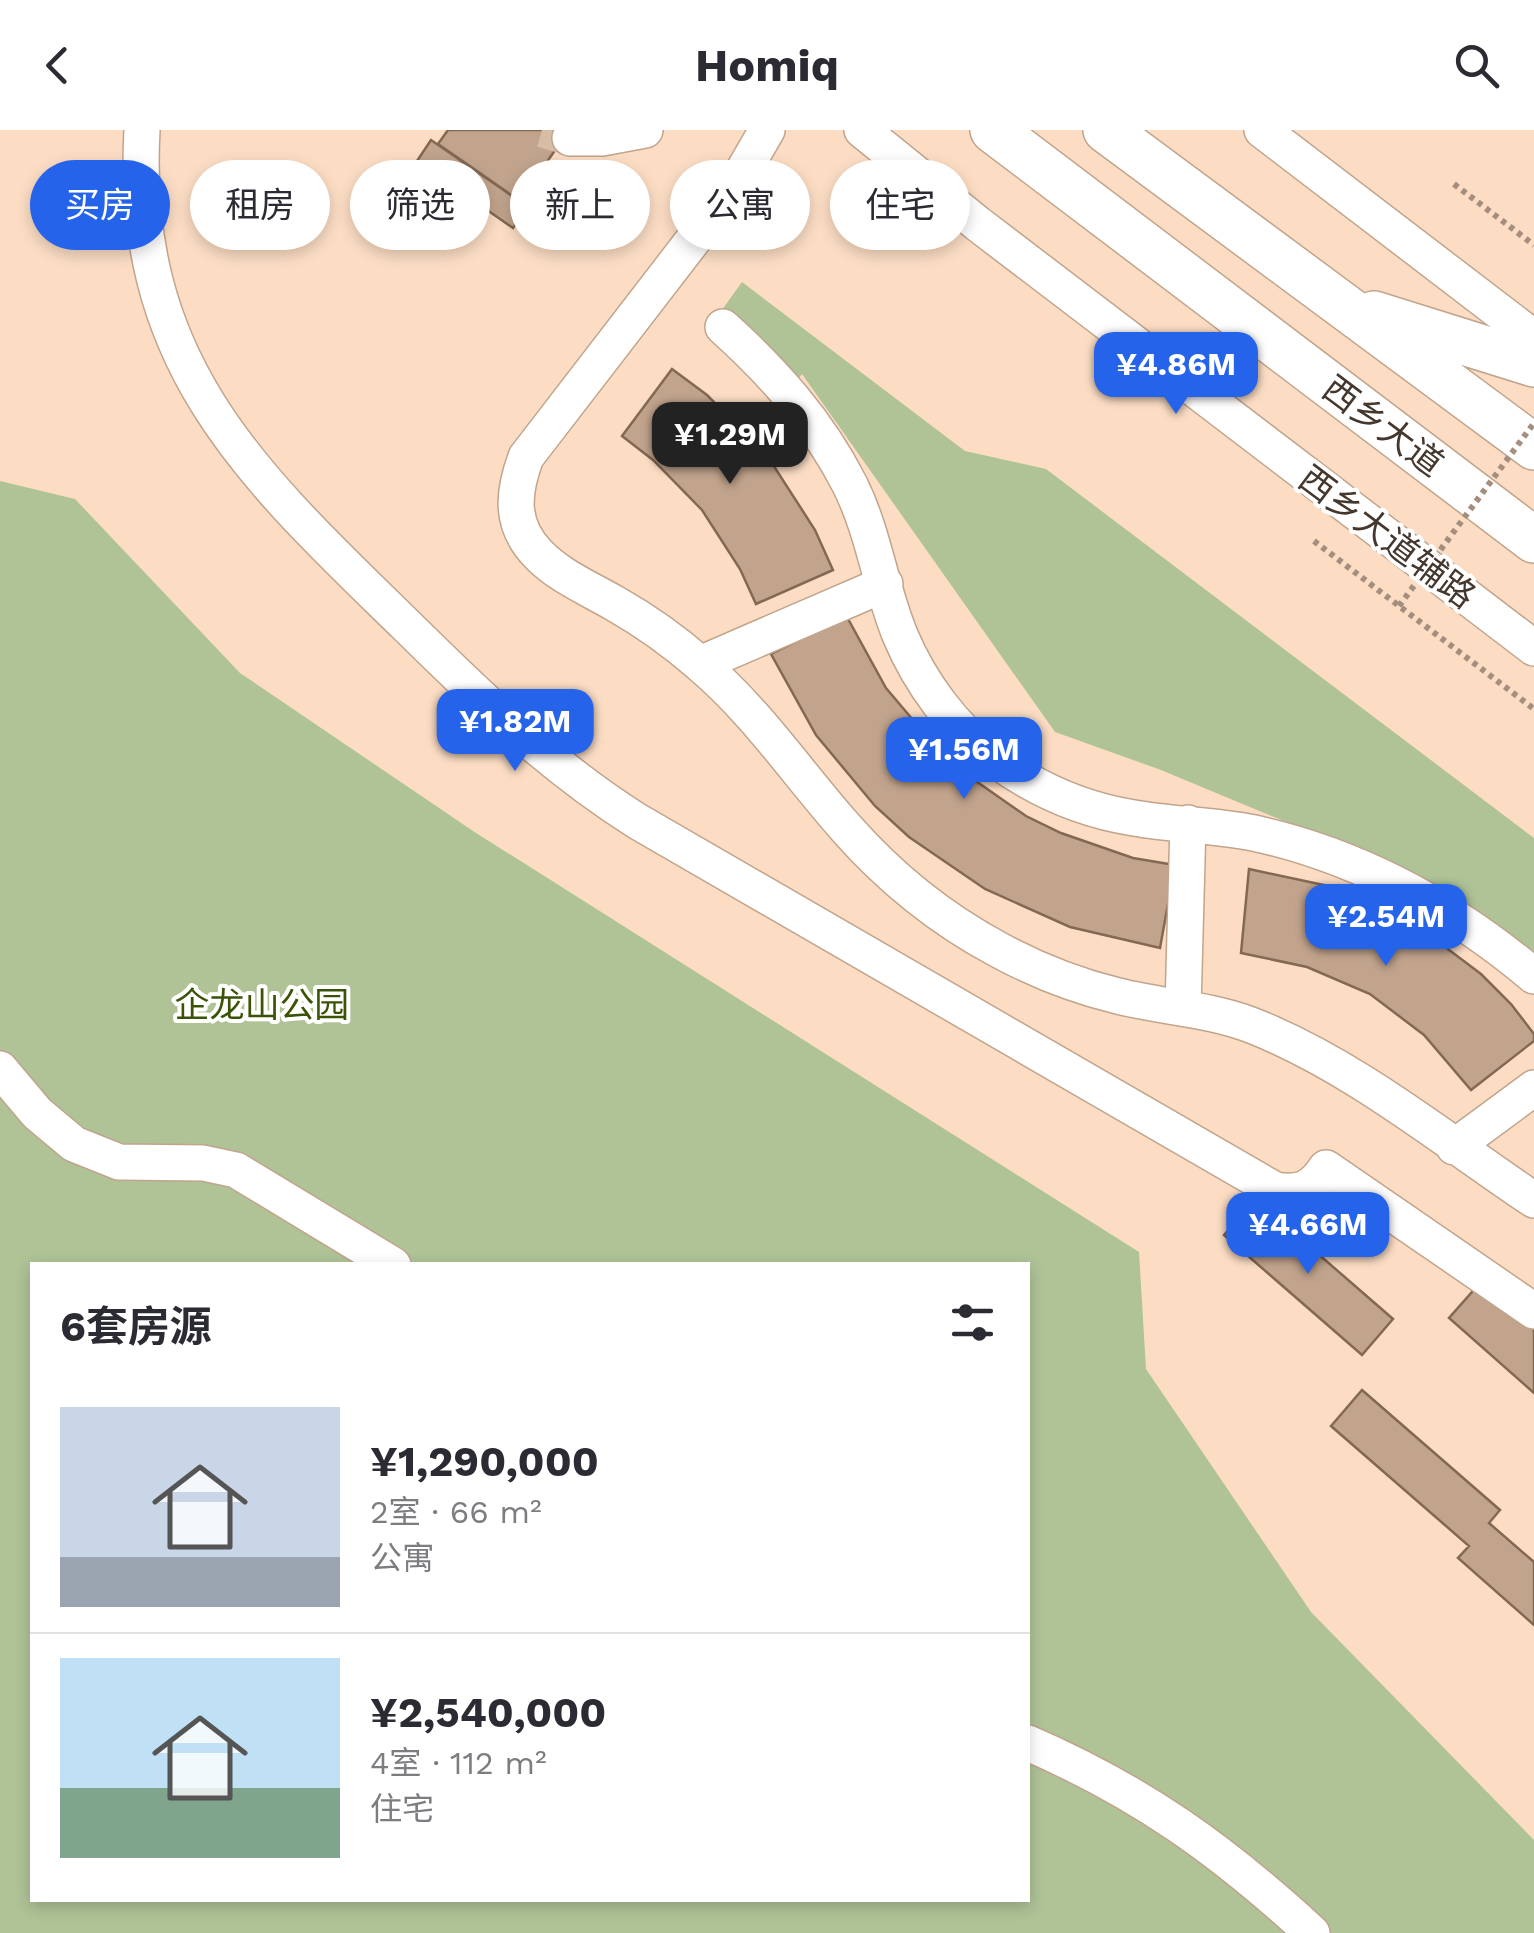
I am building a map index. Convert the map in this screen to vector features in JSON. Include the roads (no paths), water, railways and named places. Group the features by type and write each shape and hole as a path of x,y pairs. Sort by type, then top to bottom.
{"main road":[{"name":"西乡大道","path":"994,130 1534,540"},
{"name":"西乡大道","path":"1106,130 1534,447"},
{"path":"1340,303 1534,364"}],"street":[{"path":"142,130 140,169 148,249 163,308 188,374 215,418 274,494 505,722 589,790 637,821 1212,1154 1275,1190 1296,1193 1314,1185 1326,1168 1534,1311"},
{"path":"570,138 602,138 644,130"},
{"path":"767,130 734,187 526,456 515,486 515,518 536,553 569,579 659,632 700,664 774,738 847,829 892,876 943,916 998,950 1057,977 1119,996 1248,1024 1308,1050 1534,1200"},
{"name":"西乡大道辅路","path":"862,130 978,224 1534,648"},
{"path":"1262,130 1534,338"},
{"path":"722,327 784,387 825,442 851,487 900,634 923,681 955,722 994,758 1037,786 1085,807 1136,819 1188,822 1255,834 1320,853 1383,878 1444,910 1534,976"},
{"path":"700,664 885,584"},
{"path":"1183,1008 1188,822"},
{"path":"0,1068 38,1113 74,1144 119,1162 203,1163 236,1170 388,1262"},
{"path":"1454,1147 1534,1088"},
{"path":"1030,1744 1081,1766 1164,1813 1242,1869 1312,1933"}],"tunnel":[{"path":"542,130 570,138"}],"park label":[{"name":"企龙山公园","path":"262,1005"}]}
